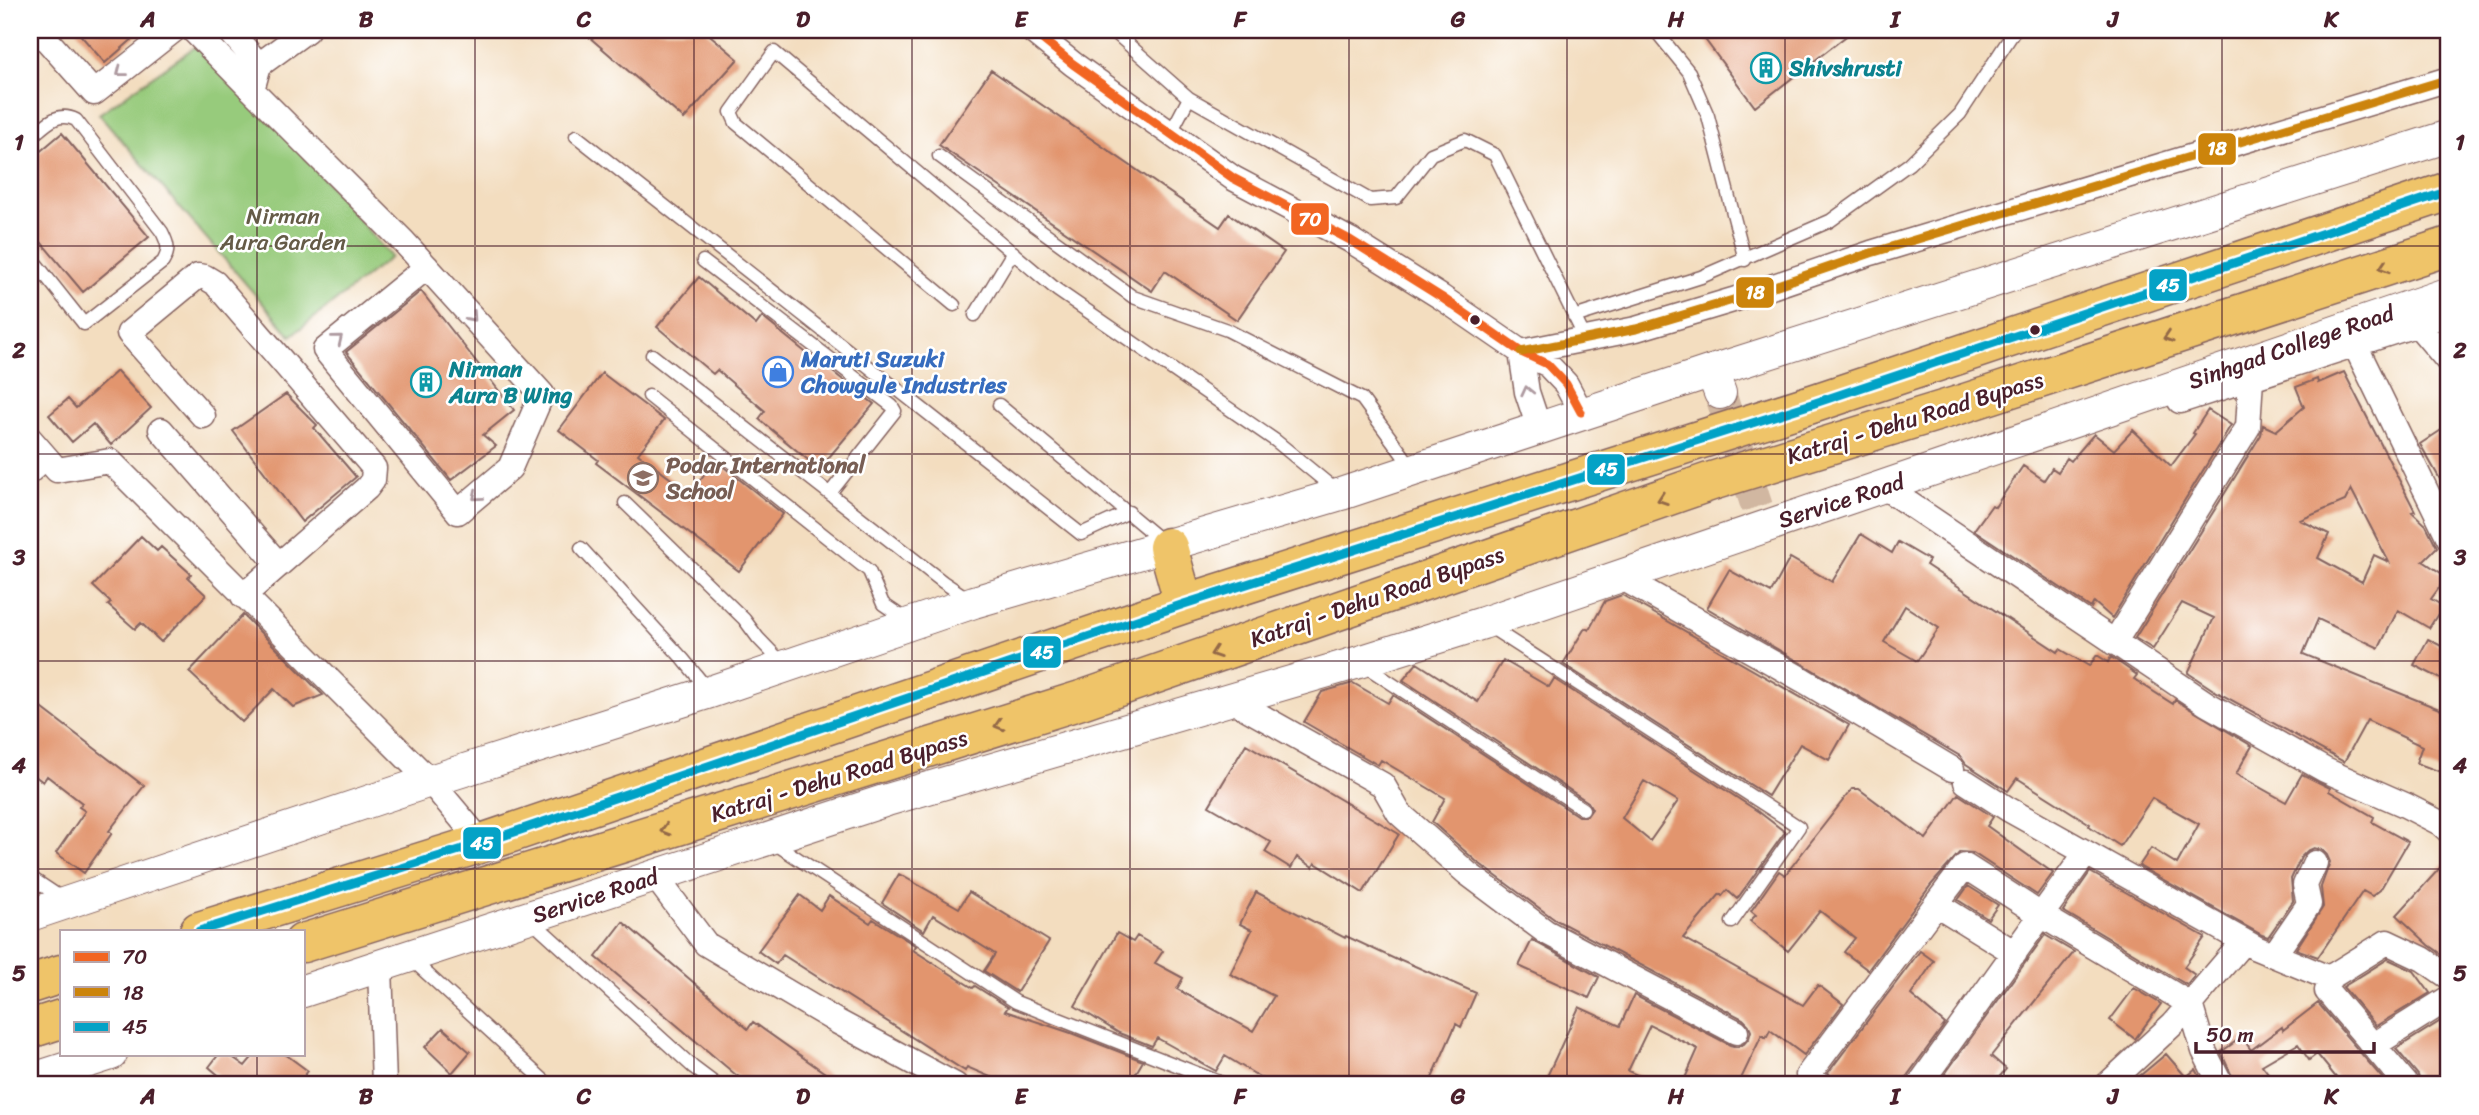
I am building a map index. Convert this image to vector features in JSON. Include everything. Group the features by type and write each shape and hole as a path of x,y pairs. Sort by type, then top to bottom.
{"highway":[{"name":"Katraj - Dehu Road Bypass","path":"202,930 482,843 1184,604 1803,407 2449,191"},
{"name":"Katraj - Dehu Road Bypass","path":"304,943 1081,700 1712,481 1959,405 2449,246"},
{"path":"1168,547 1184,604"},
{"path":"30,984 60,974"},
{"path":"30,1029 60,1019"}],"street":[{"path":"38,30 94,93 174,30"},
{"path":"193,30 404,242 542,394 510,468 458,512 325,350 426,267"},
{"path":"229,30 259,65"},
{"path":"252,90 259,65 307,30"},
{"path":"1031,30 1073,64 1233,178 1350,240 1441,297 1521,352 1547,364 1566,384 1582,414"},
{"path":"1521,352 1636,329 1733,300 1871,253 2449,79"},
{"path":"30,915 430,781 786,667 974,602 1341,494 1582,414 1716,382 2449,136"},
{"path":"203,416 129,333 198,276 215,283 374,468 373,480 367,488 243,596"},
{"name":"Sinhgad College Road","path":"2133,400 2449,293"},
{"name":"Service Road","path":"304,991 887,800 1483,623 1619,576 1760,517 1884,487 2133,400 2155,408 2449,314"},
{"path":"2418,324 2449,362"},
{"path":"2355,345 2449,538"},
{"path":"1521,352 1527,392 1539,428"},
{"path":"2114,643 2248,427 2251,378"},
{"path":"162,430 279,565"},
{"path":"30,439 57,470 110,461 430,781 482,843"},
{"path":"1884,487 2207,704 2325,770 2446,821"},
{"path":"1619,576 1803,680 2086,853 2142,881 2244,941 2329,978 2387,942 2423,958 2449,977"},
{"path":"1230,699 1383,785 1399,813 1467,873 1546,932 1736,1032"},
{"path":"1919,1085 2086,853"},
{"path":"2274,955 2309,904 2305,885 2315,863"},
{"path":"1820,1085 1808,1074 1965,866 2190,1004 2207,1059 2220,1085"},
{"path":"655,876 706,943 838,1022 955,1085"},
{"path":"1936,904 2015,953"},
{"path":"2107,1085 2173,1024 2244,941"},
{"path":"384,1085 394,961"},
{"path":"2327,991 2407,1085"},
{"path":"2374,1045 2449,998"},
{"path":"30,1080 105,1056"}],"lane":[{"path":"1112,30 1189,98 1370,200 1396,198 1432,154 1465,140 1495,155 1586,340"},
{"path":"1655,30 1689,72 1708,116 1745,260"},
{"path":"1574,317 1701,277 1830,222 1909,164 1960,114 2015,30"},
{"path":"954,305 736,122 731,112 774,52 1057,290 1276,442 1341,494"},
{"path":"1170,134 1189,98"},
{"path":"30,138 58,116 76,120 162,232 169,252 163,262 84,324 30,256"},
{"path":"576,136 1081,534 1129,512"},
{"path":"939,156 1133,297 1227,330 1362,399 1413,469"},
{"path":"975,315 1013,252"},
{"path":"703,261 895,411 830,494"},
{"path":"652,355 943,582 974,602"},
{"path":"649,396 869,571 883,604 911,624"},
{"path":"999,405 1168,547"},
{"path":"30,479 50,461"},
{"path":"625,503 744,619 786,667"},
{"path":"581,548 710,692"},
{"path":"1483,623 1799,827 1732,922"},
{"path":"1359,662 1583,809"},
{"path":"768,839 1016,1002 1227,1085"},
{"path":"30,877 69,903"},
{"path":"528,918 693,1067 717,1085"},
{"path":"394,961 549,1085"}],"green space":[{"name":"Nirman Aura Garden","path":"196,46 298,149 391,257 291,336 99,114"}],"building":[{"path":"76,30 143,30 105,63"},
{"path":"581,30 704,30 738,59 684,119"},
{"name":"Shivshrusti","path":"1698,30 1854,30 1755,107"},
{"path":"991,70 1220,227 1229,214 1284,252 1237,320 1165,271 1152,291 939,145"},
{"path":"62,133 149,237 83,292 30,229 30,160"},
{"name":"Maruti Suzuki Chowgule Industries","path":"699,277 756,325 762,317 874,404 819,469 759,419 765,411 717,370 713,374 657,327"},
{"name":"Nirman Aura B Wing","path":"421,291 514,410 483,435 496,446 451,480 346,352"},
{"path":"117,371 151,408 111,445 93,424 72,442 49,415 68,399 76,408"},
{"path":"2344,372 2415,511 2412,512 2426,525 2437,547 2423,561 2447,577 2431,599 2443,606 2429,628 2398,610 2379,648 2318,619 2303,654 2449,713 2449,775 2416,763 2422,746 2367,720 2344,762 2215,691 2188,673 2214,618 2182,603 2153,649 2135,638 2261,435 2263,425 2276,431 2304,407 2296,387 2317,379 2318,383","holes":["2351,489 2389,562 2374,555 2362,582 2318,558 2329,534 2300,520 2345,501"]},
{"name":"Podar International School","path":"602,373 664,420 638,454 690,493 715,460 783,514 739,571 596,463 598,460 559,430"},
{"path":"286,394 317,425 314,428 356,477 302,522 233,431"},
{"path":"2208,410 2231,425 2112,618 2094,602 2091,608 1974,530 1992,505 1995,507 2023,466 2044,480 2052,468 2058,472 2067,458 2071,461 2094,434 2114,450 2133,430 2171,466 2195,434 2193,433"},
{"path":"2449,425 2449,495 2420,444"},
{"path":"1861,534 1892,553 1898,542 1929,560 1926,565 2058,652 2060,649 2089,666 2097,655 2108,662 2111,657 2137,675 2134,679 2173,704 2175,700 2252,746 2236,774 2286,802 2302,774 2330,788 2329,791 2374,817 2372,822 2408,842 2380,890 2372,896 2363,891 2318,957 2296,949 2323,907 2321,887 2330,862 2322,850 2314,848 2301,857 2291,879 2293,901 2268,937 2262,935 2139,866 2151,848 2177,864 2199,824 2152,798 2120,846 2017,778 2008,791 1966,764 1960,756 1707,608 1729,570 1771,593 1790,558 1832,582","holes":["1905,606 1939,628 1917,661 1884,642"]},
{"path":"141,536 157,551 161,547 191,574 188,578 206,595 161,642 141,623 135,629 108,605 111,603 93,586"},
{"path":"1622,595 1849,725 1829,760 1800,744 1768,796 1563,664 1585,628 1589,630 1605,601"},
{"path":"243,615 323,695 293,707 274,689 242,722 189,672"},
{"path":"2428,639 2449,650 2449,683 2414,665"},
{"path":"1503,660 1549,687 1554,679 1759,812 1785,832 1737,899 1727,890 1722,896 1720,894 1683,938 1803,1005 1818,985 1843,1004 1804,1055 1770,1030 1766,1038 1762,1035 1738,1085 1682,1085 1698,1049 1650,1025 1628,1071 1659,1085 1543,1085 1579,1007 1620,1026 1634,995 1730,1045 1737,1047 1744,1044 1751,1031 1743,1019 1554,919 1476,861 1432,822 1445,798 1381,760 1378,765 1304,722 1322,692 1353,683 1388,703 1393,695 1578,816 1587,816 1592,809 1588,802 1403,680 1417,663 1478,702","holes":["1644,781 1678,801 1650,841 1622,818"]},
{"path":"30,699 144,786 109,831 112,833 84,873 56,853 85,811 79,807 82,803 47,776 43,782 30,772"},
{"path":"1246,744 1399,834 1363,893 1315,863 1313,867 1297,857 1291,868 1265,852 1271,842 1209,806"},
{"path":"1852,789 1859,789 1926,839 1958,794 1993,817 1987,826 2053,873 2037,895 1973,853 1960,852 1931,885 1868,970 1844,952 1855,938 1820,911 1788,951 1750,921 1756,915 1751,911 1779,871 1785,875"},
{"path":"2449,858 2449,959 2429,945 2397,915"},
{"path":"2090,872 2205,937 2184,967 2195,975 2187,985 2063,911"},
{"path":"899,874 959,908 969,892 1049,941 1017,992 984,971 995,954 933,915 924,931 882,903"},
{"path":"1968,886 1998,905 1988,919 1958,900"},
{"path":"1256,892 1345,938 1346,936 1476,993 1461,1027 1456,1024 1429,1085 1273,1085 1225,1056 1216,1071 1157,1038 1152,1046 1119,1033 1075,1006 1117,933 1133,942 1137,936 1163,951 1155,963 1183,978 1177,989 1253,1031 1274,996 1230,974 1252,930 1240,924"},
{"path":"800,895 820,910 829,896 870,923 873,919 916,946 913,950 1008,1007 1005,1011 1143,1061 1129,1085 1009,1085 967,1067 965,1071 783,955 776,964 758,951"},
{"path":"623,922 748,1029 753,1022 842,1085 752,1085 736,1075 596,957"},
{"path":"2045,935 2074,952 1991,1056 2006,1069 1993,1085 1937,1085"},
{"path":"1532,940 1599,977 1589,998 1519,966"},
{"path":"1920,951 1934,961 1911,995 1945,1024 1907,1076 1904,1085 1835,1085 1834,1079 1828,1073"},
{"path":"2388,959 2414,971 2430,993 2376,1026 2343,987"},
{"path":"2134,988 2161,1004 2135,1039 2110,1020"},
{"path":"2318,1003 2388,1085 2342,1085 2317,1054 2309,1060 2298,1044 2262,1065 2277,1085 2236,1085 2221,1052 2242,1037 2251,1050"},
{"path":"2447,1017 2449,1071 2430,1085 2421,1085 2418,1075 2396,1049"},
{"path":"443,1028 470,1052 452,1073 425,1047"},
{"path":"2166,1054 2186,1077 2196,1069 2204,1085 2129,1085"},
{"path":"217,1056 231,1056 245,1066 253,1056 288,1056 308,1071 297,1085 230,1085 209,1067"}],"tunnel":[{"path":"1720,393 1757,507"}],"transit line":[{"name":"70","path":"1031,30 1073,64 1233,178 1350,240 1441,297 1521,352 1547,364 1566,384 1581,412"},
{"name":"18","path":"1521,352 1636,329 1733,300 1871,253 2449,79"},
{"name":"45","path":"202,930 482,843 1184,604 1815,403 2449,191"}],"place":[{"name":"Shivshrusti","path":"1766,68"},
{"name":"Maruti Suzuki Chowgule Industries","path":"778,372"},
{"name":"Nirman Aura B Wing","path":"426,382"},
{"name":"Podar International School","path":"643,478"}]}
